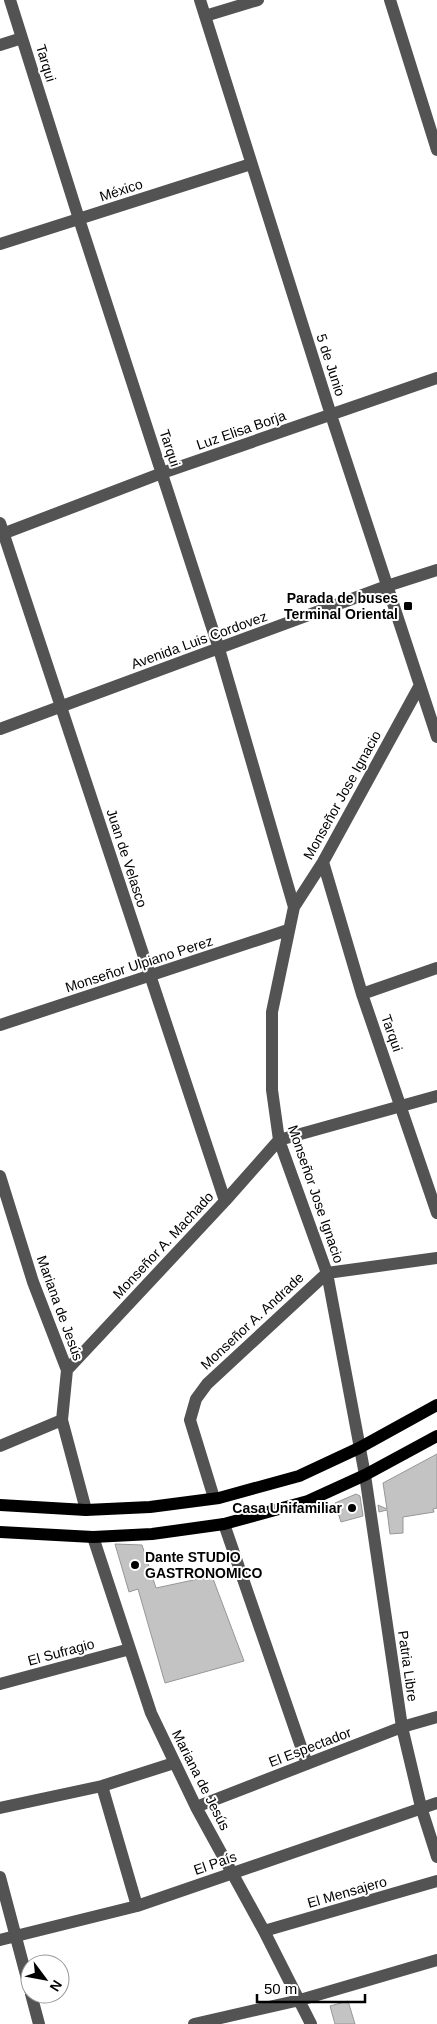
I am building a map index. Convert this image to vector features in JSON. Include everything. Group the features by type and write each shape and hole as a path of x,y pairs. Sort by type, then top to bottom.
{"main road":[{"path":"0,1505 86,1510 150,1507 214,1498 299,1476 359,1448 437,1405"},
{"path":"0,1532 93,1537 152,1534 224,1524 308,1501 364,1475 437,1436"}],"street":[{"name":"Tarqui","path":"10,0 219,649 294,907"},
{"name":"5 de Junio","path":"200,0 331,415 437,737"},
{"path":"205,16 258,0"},
{"path":"390,0 437,150"},
{"path":"0,45 22,38"},
{"name":"México","path":"0,244 251,164"},
{"name":"Luz Elisa Borja","path":"1,531 437,378"},
{"name":"Juan de Velasco","path":"1,531 225,1202"},
{"name":"Avenida Luis Cordovez","path":"0,729 387,586 437,570"},
{"name":"Monseñor Jose Ignacio","path":"364,1475 327,1273 279,1140 272,1090 272,1012 294,907 323,862 420,685"},
{"name":"Tarqui","path":"323,862 362,994 437,1213"},
{"name":"Monseñor Ulpiano Perez","path":"0,1025 288,930"},
{"path":"362,994 437,968"},
{"path":"279,1140 437,1096"},
{"name":"Monseñor A. Machado","path":"67,1370 225,1202 279,1140"},
{"name":"Mariana de Jesús","path":"0,1176 33,1282 67,1370 62,1420 86,1510"},
{"path":"327,1273 437,1258"},
{"name":"Monseñor A. Andrade","path":"214,1498 190,1420 196,1399 207,1384 327,1273"},
{"path":"0,1446 62,1420"},
{"name":"Patria Libre","path":"364,1475 402,1727 421,1807 437,1858"},
{"path":"224,1524 307,1764"},
{"name":"Mariana de Jesús","path":"93,1537 151,1713 196,1807 264,1930 311,2024"},
{"name":"El Sufragio","path":"0,1684 130,1649"},
{"name":"El Espectador","path":"196,1807 402,1727 437,1717"},
{"path":"0,1808 102,1786 174,1763"},
{"path":"102,1786 137,1906"},
{"name":"El País","path":"0,1940 137,1906 437,1802"},
{"path":"0,1877 21,1954"},
{"name":"El Mensajero","path":"264,1930 437,1881"},
{"path":"194,2024 300,2000 437,1960"},
{"path":"34,2004 39,2024"}],"building":[{"path":"437,1454 437,1508 433,1509 434,1512 403,1517 403,1533 390,1534 387,1510 379,1512 378,1505 387,1509 383,1483"},
{"name":"Casa Unifamiliar","path":"356,1494 360,1496 363,1516 341,1522 335,1503"},
{"path":"115,1544 142,1545 156,1588 212,1576 244,1661 165,1683 138,1589 129,1592"},
{"path":"348,2001 355,2024 335,2024 330,2006"}],"place":[{"name":"Parada de buses Terminal Oriental","path":"408,606"},
{"name":"Casa Unifamiliar","path":"352,1508"},
{"name":"Dante STUDIO GASTRONOMICO","path":"135,1565"}]}
